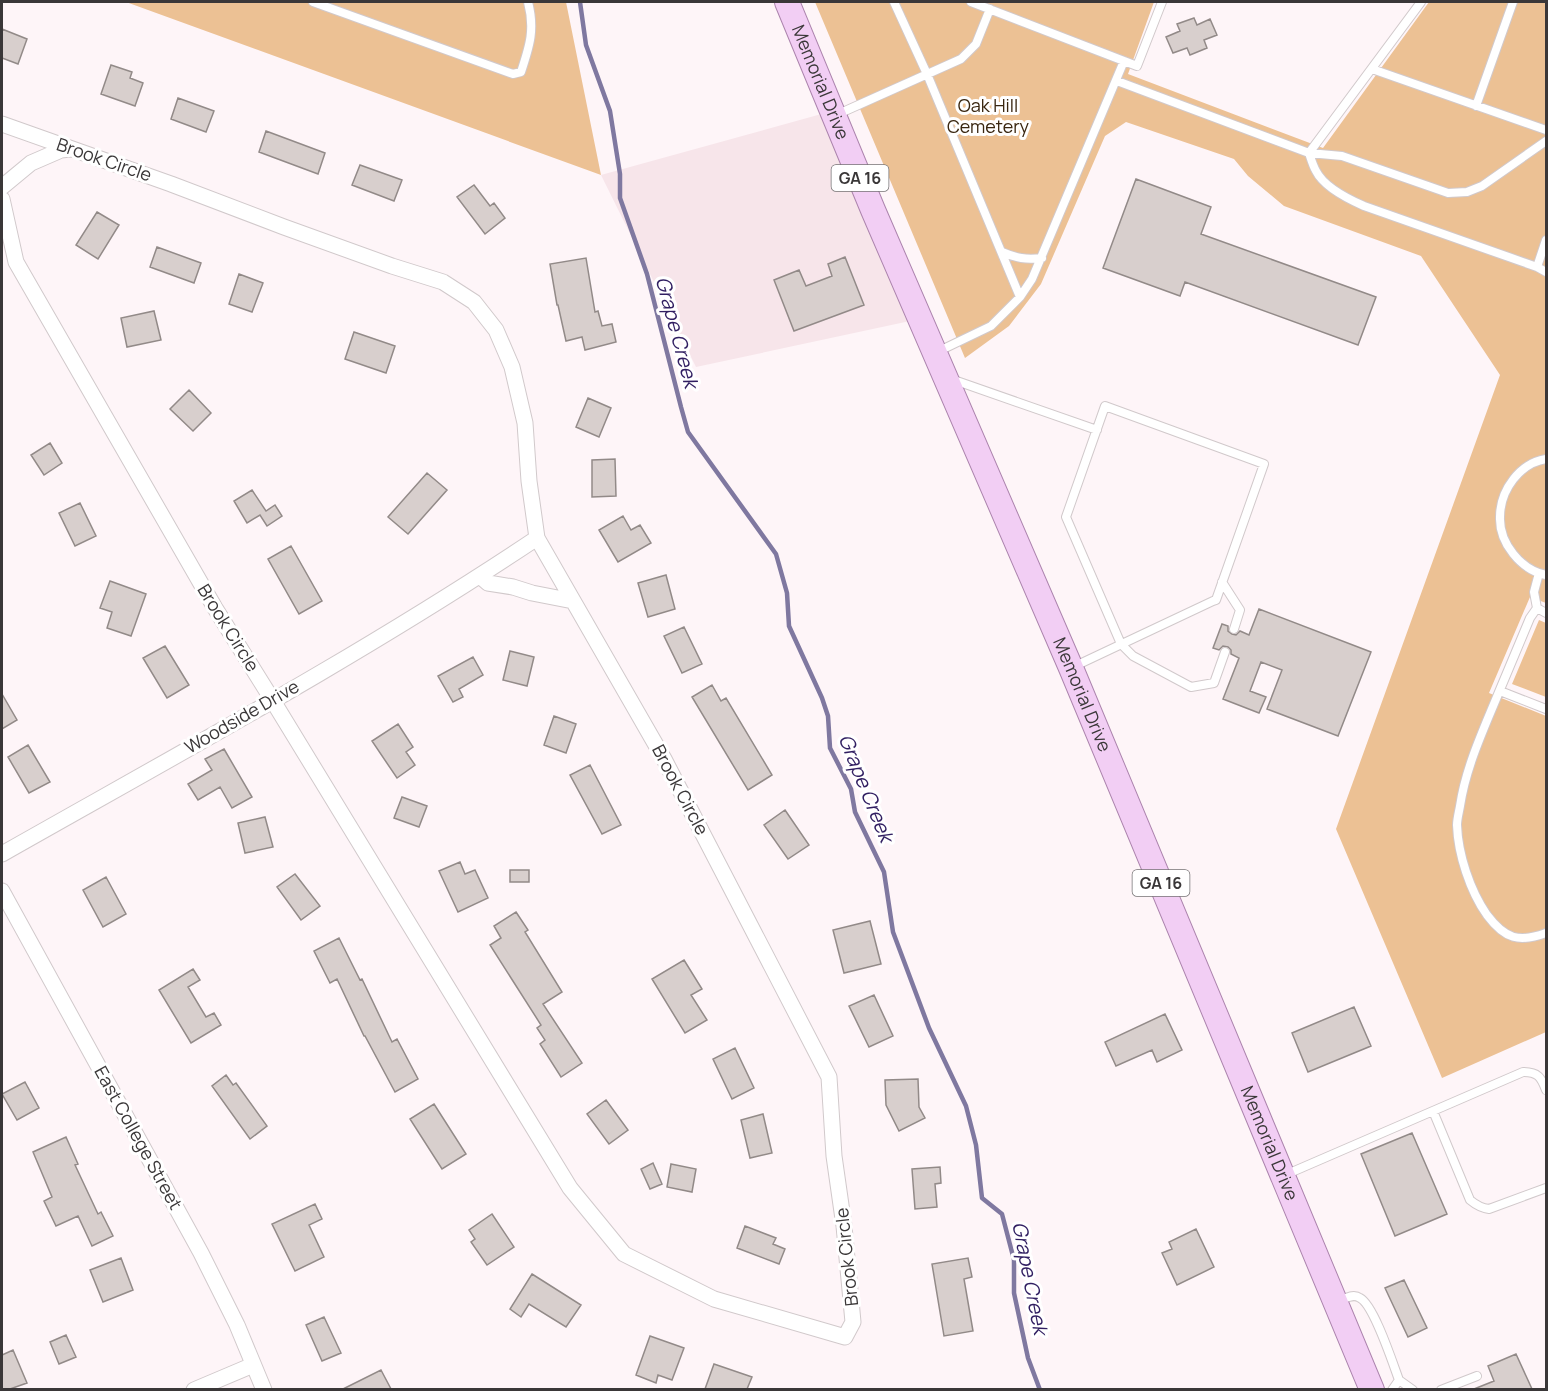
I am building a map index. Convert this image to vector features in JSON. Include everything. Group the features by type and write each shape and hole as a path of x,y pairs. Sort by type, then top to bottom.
{"main road":[{"name":"Memorial Drive","path":"787,2 1071,668 1372,1389"}],"street":[{"name":"Brook Circle","path":"2,124 392,266 443,282 474,302 496,330 512,367 525,423 537,538 664,759 829,1077 834,1156 854,1322 845,1337 714,1299 624,1254 570,1188 215,608 16,262 2,199"},
{"path":"2,187 31,163 61,150 71,149"},
{"name":"Woodside Drive","path":"2,854 273,700 480,576 537,538"},
{"path":"480,576 488,583 573,601"},
{"name":"East College Street","path":"2,891 201,1253 237,1325 264,1389"},
{"path":"194,1389 253,1365"}],"lane":[{"path":"313,2 513,74 521,72 530,45 532,18 528,2"},
{"path":"894,2 927,74 1020,297"},
{"path":"971,2 1137,66 1162,2"},
{"path":"1309,153 1421,2"},
{"path":"1476,106 1514,2"},
{"path":"834,115 961,59 976,44 990,9"},
{"path":"936,353 991,326 1020,297 1032,279 1124,62"},
{"path":"1372,69 1546,130"},
{"path":"1117,81 1309,153 1342,156 1448,193 1467,192 1482,186 1546,141"},
{"path":"1309,153 1316,173 1346,197 1364,206 1546,272"},
{"path":"1537,267 1546,240"},
{"path":"1002,252 1017,258 1041,258"},
{"path":"946,377 1097,430"},
{"path":"1071,668 1121,644 1216,600 1264,464 1105,406 1066,517 1121,644 1133,656 1191,687 1214,683 1225,652"},
{"path":"1546,459 1538,460 1518,473 1504,493 1500,517 1505,541 1518,561 1543,574 1534,592 1537,608 1530,618 1473,755 1463,787 1457,824 1461,855 1470,883 1485,913 1497,928 1511,936 1526,939 1546,933"},
{"path":"1222,582 1240,610 1234,629"},
{"path":"1537,608 1546,613"},
{"path":"1500,691 1546,708"},
{"path":"1284,1175 1523,1072 1537,1075 1542,1079 1546,1090"},
{"path":"1433,1111 1470,1200 1475,1205 1489,1209 1546,1188"},
{"path":"1336,1302 1353,1295 1362,1298 1372,1311 1400,1380 1413,1389"},
{"path":"1441,1389 1477,1376"},
{"path":"1392,1389 1400,1380"}],"shaded area":[{"path":"825,113 910,321 696,367 601,175"}],"green space":[{"path":"126,2 566,2 601,175"},
{"name":"Oak Hill Cemetery","path":"815,2 1154,2 1128,74 1323,148 1429,2 1546,2 1546,603 1530,597 1489,693 1546,716 1546,1032 1442,1078 1336,829 1500,375 1421,256 1284,206 1248,176 1234,159 1126,122 1105,136 1041,284 1009,326 965,358"},
{"path":"1539,620 1546,623 1546,697 1512,684"}],"building":[{"path":"1194,18 1197,25 1210,19 1217,35 1204,40 1207,48 1190,55 1187,48 1173,53 1166,37 1180,31 1177,24"},
{"path":"2,29 27,39 18,64 2,58"},
{"path":"111,65 132,72 130,78 143,83 135,106 101,94"},
{"path":"178,98 214,111 206,132 171,119"},
{"path":"266,131 325,153 318,174 259,152"},
{"path":"360,165 402,180 394,201 352,185"},
{"path":"1136,179 1211,207 1201,234 1376,297 1358,345 1185,282 1180,296 1103,268"},
{"path":"474,185 490,206 494,203 505,218 485,234 457,197"},
{"path":"97,212 119,225 98,259 76,245"},
{"path":"157,247 201,263 194,283 150,267"},
{"path":"845,257 864,305 794,331 774,280 799,270 806,286 832,276 828,264"},
{"path":"586,258 595,312 598,311 602,326 612,324 616,342 585,350 582,337 566,341 550,264"},
{"path":"239,274 263,283 252,312 229,304"},
{"path":"154,311 161,340 127,347 121,318"},
{"path":"354,332 395,346 386,373 345,359"},
{"path":"189,390 211,413 193,431 170,409"},
{"path":"588,398 611,408 599,437 576,427"},
{"path":"50,443 62,463 44,475 31,455"},
{"path":"615,459 616,496 592,497 592,460"},
{"path":"427,473 447,490 408,534 388,517"},
{"path":"252,490 266,511 275,505 282,516 267,526 260,515 247,523 234,501"},
{"path":"80,503 96,536 75,546 59,513"},
{"path":"623,516 631,530 640,525 651,543 618,562 599,530"},
{"path":"291,546 322,601 299,614 268,559"},
{"path":"666,575 675,609 648,617 638,583"},
{"path":"110,581 146,594 131,636 107,628 112,612 100,608"},
{"path":"1259,609 1371,652 1338,736 1267,709 1282,670 1261,662 1250,691 1266,697 1259,713 1223,699 1239,658 1231,654 1228,647 1223,646 1219,650 1213,648 1222,624 1228,626 1228,631 1232,634 1236,635 1240,631 1249,635"},
{"path":"684,627 702,664 682,673 664,636"},
{"path":"165,646 189,685 167,698 143,658"},
{"path":"510,651 534,657 527,686 503,680"},
{"path":"473,657 483,675 459,689 463,697 453,702 438,676"},
{"path":"712,685 721,701 726,698 772,775 748,790 692,697"},
{"path":"2,694 17,720 2,729"},
{"path":"554,716 576,724 566,753 544,745"},
{"path":"398,724 413,747 406,752 415,765 397,778 372,741"},
{"path":"28,745 50,782 29,793 8,757"},
{"path":"224,749 252,797 232,808 220,787 198,800 188,784 212,770 205,759"},
{"path":"590,765 621,825 602,834 570,775"},
{"path":"402,797 427,806 419,827 394,818"},
{"path":"785,810 809,845 788,859 764,825"},
{"path":"265,817 273,847 245,853 238,823"},
{"path":"460,862 465,874 475,870 488,898 458,912 439,871"},
{"path":"510,870 529,870 529,882 510,882"},
{"path":"295,874 320,906 301,920 277,887"},
{"path":"106,877 126,914 103,927 83,890"},
{"path":"516,912 528,930 525,932 562,992 543,1004 582,1063 561,1077 540,1044 545,1040 537,1028 541,1025 490,945 501,938 494,926"},
{"path":"870,921 881,964 844,973 833,930"},
{"path":"339,938 360,980 362,979 392,1042 397,1039 418,1079 395,1092 364,1036 337,979 330,983 314,951"},
{"path":"684,960 702,989 691,995 707,1020 685,1033 652,979"},
{"path":"193,969 200,980 188,987 206,1017 214,1013 221,1025 191,1043 159,990"},
{"path":"874,995 893,1036 869,1047 849,1006"},
{"path":"1354,1007 1371,1046 1308,1072 1292,1033"},
{"path":"1165,1014 1182,1050 1157,1062 1152,1050 1116,1066 1105,1042"},
{"path":"735,1048 754,1088 732,1099 713,1059"},
{"path":"226,1075 233,1085 236,1083 267,1126 250,1139 212,1086"},
{"path":"918,1079 919,1107 925,1118 899,1131 886,1105 885,1080"},
{"path":"25,1082 39,1108 17,1120 2,1094"},
{"path":"606,1100 628,1130 609,1144 587,1114"},
{"path":"434,1104 466,1154 442,1169 410,1119"},
{"path":"763,1114 772,1153 750,1158 741,1120"},
{"path":"1412,1133 1447,1214 1395,1236 1361,1154"},
{"path":"66,1137 78,1164 75,1165 98,1214 101,1212 113,1236 92,1246 78,1216 56,1226 44,1201 52,1197 33,1152"},
{"path":"653,1163 662,1184 650,1189 641,1169"},
{"path":"671,1164 696,1169 692,1192 667,1187"},
{"path":"940,1167 941,1183 935,1184 937,1207 915,1209 912,1169"},
{"path":"315,1204 322,1219 309,1225 324,1257 295,1271 272,1224"},
{"path":"492,1214 514,1247 487,1265 471,1242 475,1239 469,1230"},
{"path":"745,1226 776,1238 773,1244 785,1249 779,1264 737,1248"},
{"path":"1196,1229 1214,1267 1177,1285 1162,1253 1172,1249 1169,1242"},
{"path":"121,1258 133,1290 103,1302 90,1270"},
{"path":"968,1258 972,1277 964,1279 973,1331 944,1336 932,1264"},
{"path":"532,1274 581,1305 566,1327 529,1304 521,1317 510,1309"},
{"path":"1404,1280 1427,1328 1408,1337 1385,1288"},
{"path":"324,1317 341,1353 322,1361 306,1325"},
{"path":"66,1335 76,1357 59,1364 50,1342"},
{"path":"650,1336 684,1348 672,1380 658,1375 656,1383 636,1375"},
{"path":"13,1350 27,1383 10,1389 2,1389 2,1355"},
{"path":"1516,1354 1532,1389 1474,1389 1494,1381 1488,1366"},
{"path":"714,1364 752,1377 747,1389 705,1389"},
{"path":"381,1370 391,1389 343,1389"}],"waterway":[{"name":"Grape Creek","path":"580,2 586,45 610,111 620,174 620,198 647,274 688,432 776,554 787,593 789,626 822,698 828,716 830,748 851,789 855,812 884,872 893,932 929,1028 966,1106 976,1145 982,1198 1002,1214 1014,1260 1014,1293 1028,1358 1040,1390"}]}
